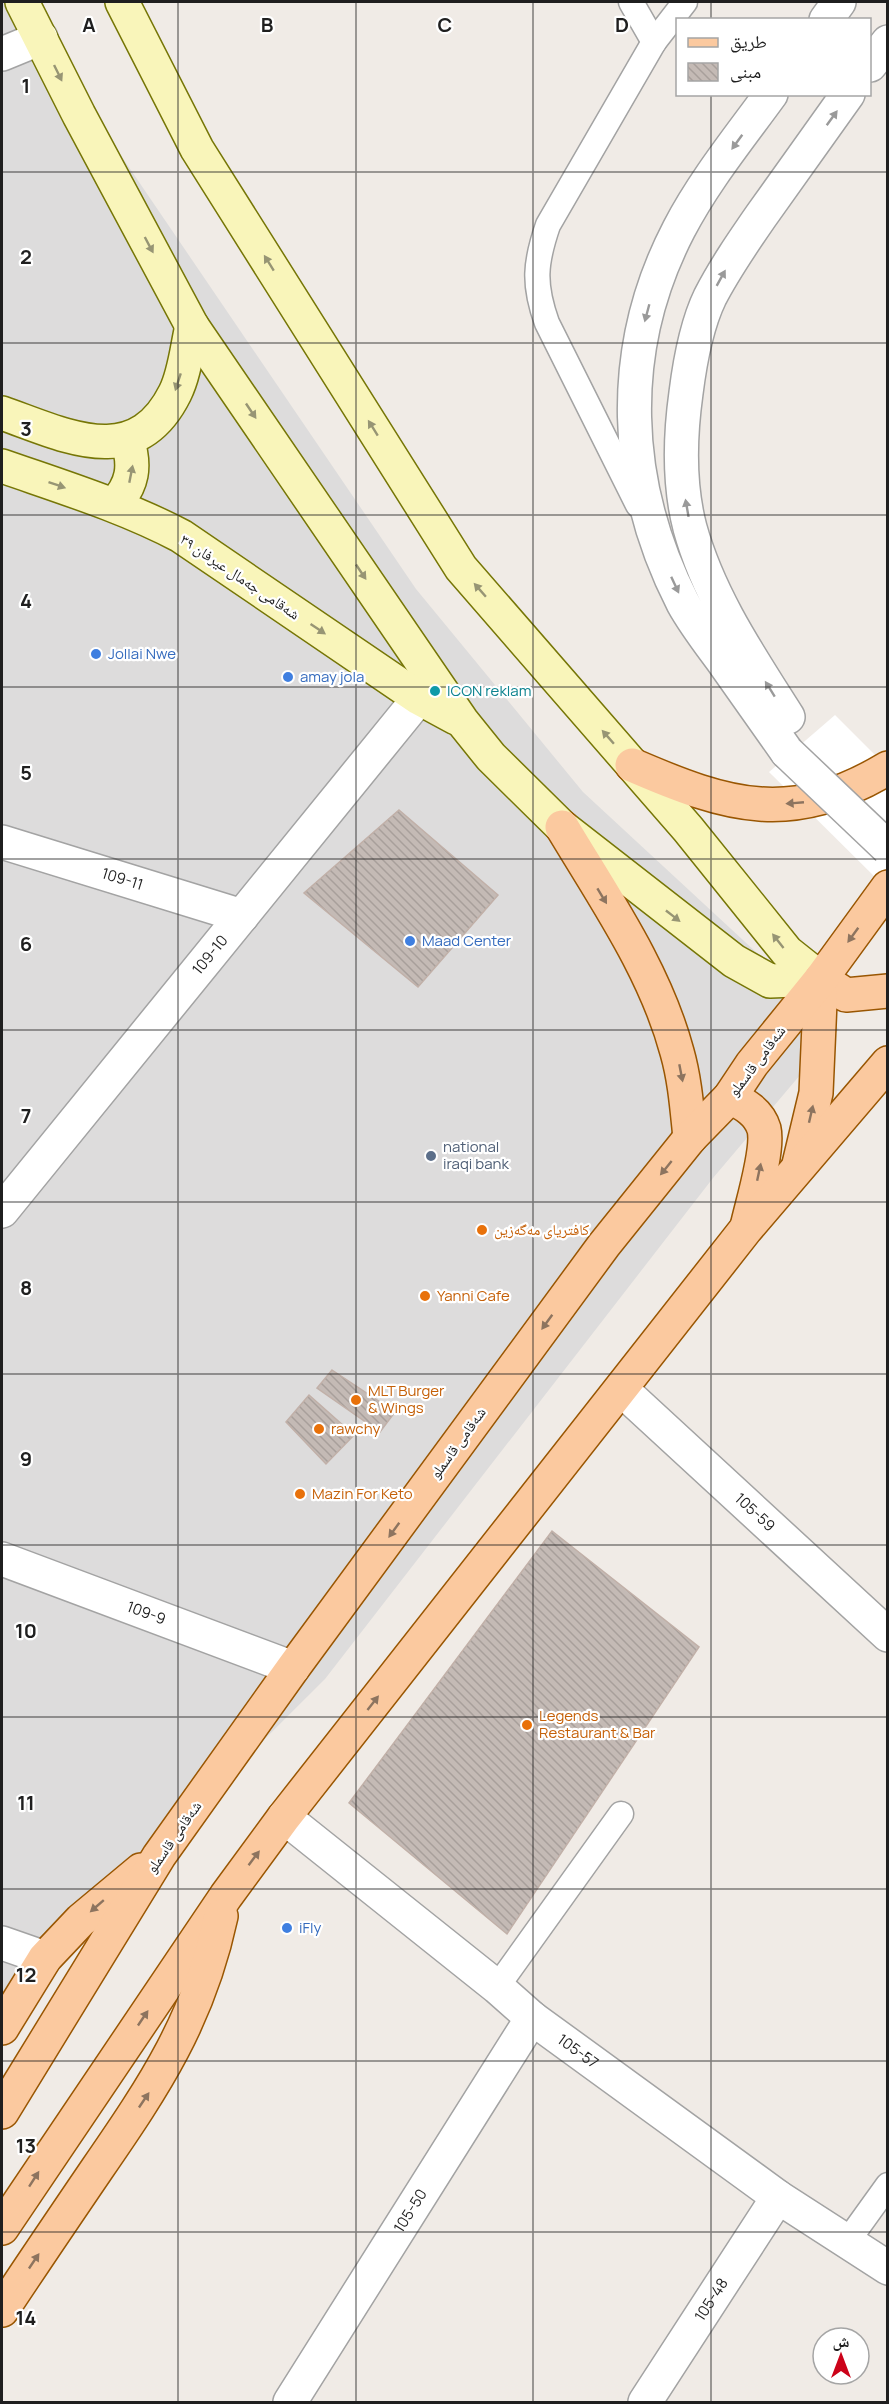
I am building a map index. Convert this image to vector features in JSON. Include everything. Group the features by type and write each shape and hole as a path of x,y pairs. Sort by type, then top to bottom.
{"main road":[{"path":"22,2 79,115 192,326 462,721 491,756 562,827 734,961 770,981 821,979"},
{"path":"122,2 197,149 461,568 703,848 787,952 846,995 888,991"},
{"path":"2,413 80,440 106,443 127,440 150,424 165,409 176,391 192,326"},
{"path":"114,505 124,495 133,468 132,453 127,440"},
{"name":"شەقامی جەمال عیرفان ٣٩","path":"2,466 114,505 153,521 181,536 419,698 462,721"},
{"path":"632,765 690,790 716,798 768,804 796,804 818,800 853,786 888,768"},
{"path":"562,827 647,972 664,1012 680,1063 690,1138"},
{"name":"شەقامی قاسملو","path":"2,2112 159,1856 293,1668 604,1245 690,1138 730,1097 752,1064 821,979 888,887"},
{"path":"797,1171 816,1093 821,979"},
{"path":"2,2228 226,1896 284,1817 747,1229 888,1063"},
{"path":"730,1097 753,1111 764,1129 763,1152 747,1229"},
{"path":"2,2028 45,1958 81,1920 159,1856"},
{"path":"2,2310 152,2088 178,2042 203,1983 215,1945 226,1896"}],"street":[{"path":"827,18 839,2"},
{"path":"2,54 41,38"},
{"path":"871,64 888,42"},
{"path":"770,96 694,201 665,259 642,333 634,399 634,431 642,488 658,544 688,612 794,745 888,848"},
{"path":"848,96 742,245 709,299 691,360 684,403 682,440 685,502 696,546 718,599 794,745 888,819"},
{"name":"109-10","path":"2,1211 419,698"},
{"name":"109-11","path":"2,842 242,916"},
{"name":"105-59","path":"621,1389 888,1635"},
{"name":"109-9","path":"2,1558 293,1668"},
{"name":"105-57","path":"284,1817 532,2018 777,2198 888,2268"},
{"path":"2,1942 45,1958"},
{"name":"105-50","path":"290,2403 532,2018"},
{"name":"105-48","path":"645,2403 777,2198"}],"lane":[{"path":"631,2 654,42"},
{"path":"658,544 547,323 539,299 536,276 539,251 548,225 654,42 685,2"},
{"path":"496,1987 621,1814"},
{"path":"847,2242 888,2185"}],"shaded area":[{"path":"2,2 22,2 41,38 416,589 583,792 839,1029 713,1178 325,1679 45,1958 2,2028"}],"pier":[{"path":"835,715 887,767 887,889 769,772"}],"building":[{"name":"Maad Center","path":"399,810 498,895 418,987 304,893"},
{"name":"MLT Burger & Wings","path":"332,1370 395,1412 380,1432 317,1388"},
{"name":"rawchy","path":"309,1395 354,1435 326,1464 286,1422"},
{"name":"Legends Restaurant & Bar","path":"552,1531 699,1647 507,1934 349,1803"}],"place":[{"name":"Jollai Nwe","path":"96,654"},
{"name":"amay jola","path":"288,677"},
{"name":"ICON reklam","path":"435,691"},
{"name":"Maad Center","path":"410,941"},
{"name":"national iraqi bank","path":"431,1156"},
{"name":"کافتریای مەگەزین","path":"482,1230"},
{"name":"Yanni Cafe","path":"425,1296"},
{"name":"MLT Burger & Wings","path":"356,1400"},
{"name":"rawchy","path":"319,1429"},
{"name":"Mazin For Keto","path":"300,1494"},
{"name":"Legends Restaurant & Bar","path":"527,1725"},
{"name":"iFly","path":"287,1928"}]}
